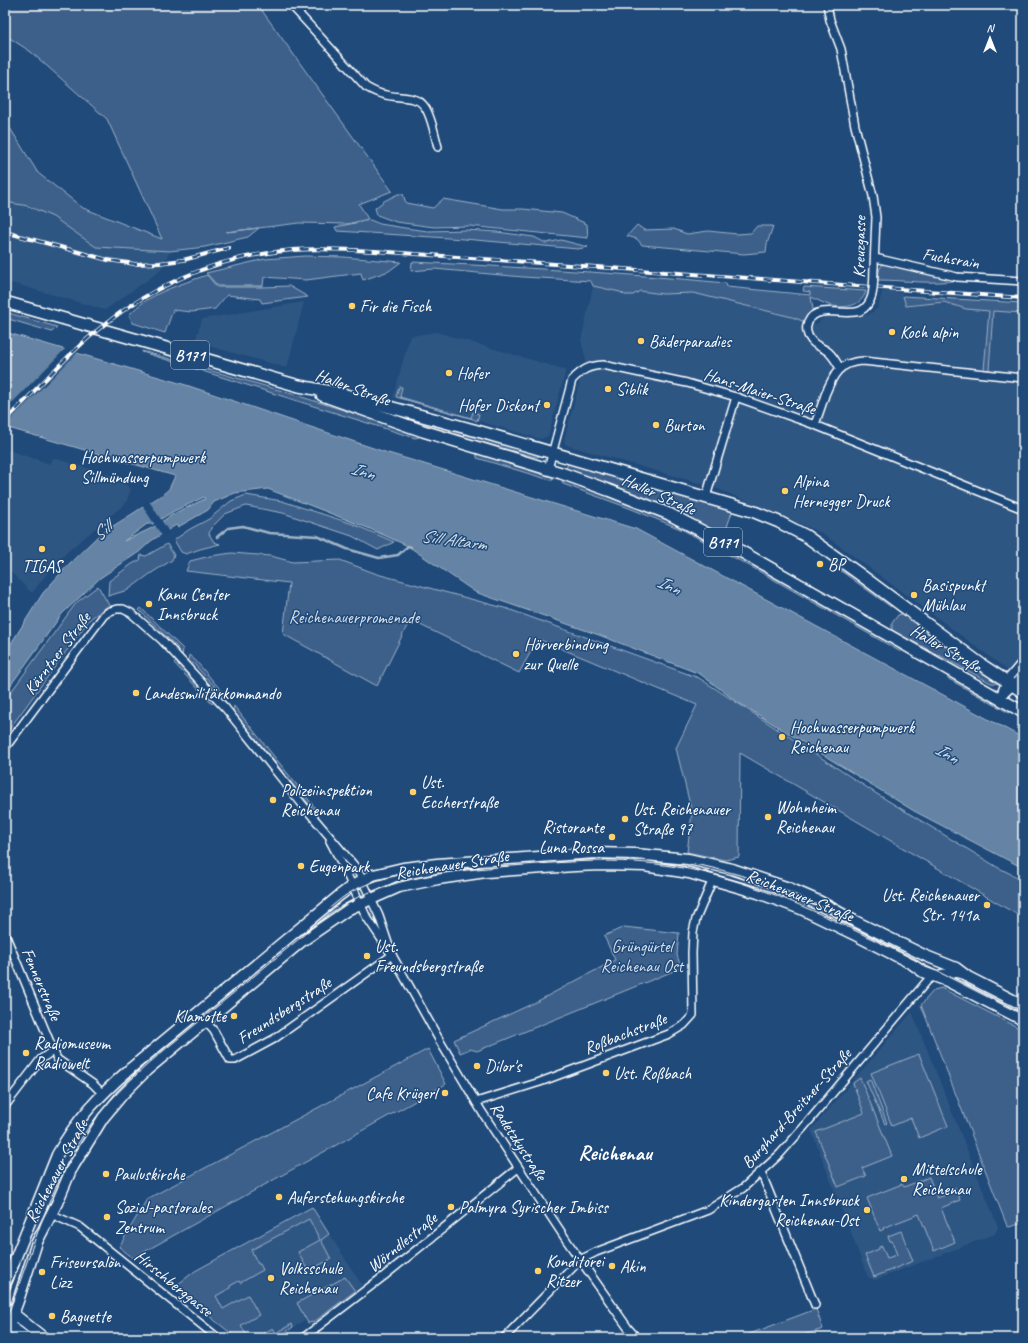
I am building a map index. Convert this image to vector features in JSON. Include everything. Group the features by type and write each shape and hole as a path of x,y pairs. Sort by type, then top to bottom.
{"main road":[{"name":"Haller Straße","path":"5,302 299,386 342,394 481,432 752,511 779,522 806,536 842,561 902,611 1023,692"},
{"name":"Haller Straße","path":"299,386 333,400 423,431 548,469 608,490 669,514 742,552 1023,712"},
{"path":"887,624 890,636"}],"street":[{"path":"292,5 366,87 376,93 412,99 422,103 428,112 438,147"},
{"name":"Kreuzgasse","path":"827,5 830,20 841,49 855,126 876,217 872,297 867,306 860,312 854,313 830,311 819,312 814,315 808,323 807,331 810,340 832,356 840,368"},
{"name":"Fuchsrain","path":"875,258 957,277 1023,281"},
{"path":"815,425 836,372 840,368 850,363 863,361 1023,378"},
{"name":"Hans-Maier-Straße","path":"548,469 572,380 581,371 591,366 603,365 687,383 736,397 815,425 1023,509"},
{"name":"Haller Straße","path":"706,497 736,397"},
{"name":"Kärntner Straße","path":"5,748 104,615 110,611 123,609 131,613 162,640 226,709 324,830"},
{"path":"999,699 1023,661"},
{"path":"1009,684 1023,675"},
{"name":"Radetzkystraße","path":"324,830 350,859 363,880 379,916 383,936 392,955 441,1044 476,1102 518,1168 580,1260 635,1337"},
{"name":"Radetzkystraße","path":"324,830 339,857 366,916 383,936 392,955"},
{"name":"Reichenauer Straße","path":"5,1284 57,1155 80,1118 102,1093 343,892 363,880 380,873 426,865 581,854 621,854 670,857 726,867 772,882 820,901 855,921 926,956 956,968 968,976 1023,1005"},
{"name":"Reichenauer Straße","path":"5,1336 7,1324 14,1313 37,1242 80,1154 111,1108 135,1081 301,942 344,911 399,887 438,879 493,871 575,866 644,866 681,872 713,879 771,897 801,909 855,934 912,964 922,972 954,984 1023,1020"},
{"path":"713,879 720,870 726,867"},
{"name":"Roßbachstraße","path":"476,1102 540,1082 578,1068 669,1034 684,1025 694,1015 692,953 693,932 696,919 713,879"},
{"name":"Fennerstraße","path":"5,934 57,1059 93,1084 102,1093"},
{"name":"Freundsbergstraße","path":"205,1021 214,1031 230,1060 235,1060 274,1039 392,955"},
{"path":"922,972 924,985"},
{"path":"934,976 948,972 968,976"},
{"name":"Burghard-Breitner-Straße","path":"504,1338 580,1260 596,1252 708,1210 743,1188 780,1154 924,985 934,976"},
{"path":"5,1106 41,1058 54,1050"},
{"name":"Wörndlestraße","path":"303,1338 384,1276 518,1168"},
{"path":"761,1172 815,1305"},
{"name":"Hirschberggasse","path":"51,1214 80,1227 218,1338"},
{"path":"5,1307 44,1338"},
{"path":"7,1324 26,1338"}],"shaded area":[{"path":"5,202 28,206 53,217 96,247 170,251 160,271 105,310 5,281"},
{"path":"593,286 620,292 625,295 633,295 640,291 663,294 693,293 792,317 808,323 817,324 825,316 839,312 868,315 878,308 883,288 902,293 906,306 944,302 966,309 1023,313 1023,683 997,662 822,533 716,488 566,445 564,440 586,359 581,341"},
{"path":"304,302 287,368 195,342 202,319"},
{"path":"436,332 566,370 548,436 541,439 393,397 410,336"},
{"path":"5,449 50,464 53,458 118,477 131,489 126,503 67,552 49,571 32,593 5,566"},
{"name":"Mittelschule Reichenau","path":"912,1012 998,1227 995,1234 875,1280 868,1277 811,1130"},
{"name":"Volksschule Reichenau","path":"312,1207 362,1285 314,1322 308,1323 306,1319 278,1338 237,1338 173,1288 195,1271"}],"green space":[{"path":"5,5 258,5 392,191 359,204 368,219 347,224 299,223 226,232 259,228 248,237 205,247 170,251 96,247 53,217 28,206 5,202 5,120 38,173 83,208 162,239 107,119 31,52 5,35"},
{"path":"398,194 403,194 406,203 433,208 443,199 503,209 523,209 562,213 587,224 588,238 469,226 434,227 396,222 377,215 375,208 384,201"},
{"path":"370,220 380,224 428,231 467,230 497,232 534,237 546,243 561,240 588,247 578,249 464,239 337,231 335,227"},
{"path":"637,225 644,230 674,229 687,234 708,231 737,234 751,233 757,226 773,226 766,252 744,254 642,245 637,239 627,236"},
{"path":"305,256 344,257 401,262 389,271 363,280 361,273 306,280 264,277 263,286 218,286 206,273 265,259"},
{"path":"412,262 687,279 726,283 727,287 810,295 810,292 803,291 804,287 866,291 864,296 856,304 846,307 829,305 811,297 814,315 808,323 792,317 693,293 663,294 640,291 633,295 625,295 620,292 593,286 591,281 434,269 411,271"},
{"path":"885,263 958,280 928,282 878,280 880,268"},
{"path":"207,275 217,287 289,286 308,297 262,303 260,299 227,295 215,309 191,312 173,310 165,333 133,323 129,315 145,301 165,290"},
{"path":"903,296 1023,303 1023,313 993,311 989,370 984,370 989,311 966,309 944,302 906,306"},
{"path":"5,312 57,327 52,332 5,318"},
{"path":"142,351 286,392 410,431 419,435 419,437 415,438"},
{"path":"399,387 402,387 400,397 471,418 473,412 479,414 477,421 396,397"},
{"path":"333,396 541,455 538,457 531,456 422,425"},
{"path":"477,453 554,476 553,480 477,458"},
{"path":"568,463 733,509 725,533 713,532 609,485 566,469"},
{"path":"563,479 653,513 682,526 743,558 902,649 902,651 899,651 683,530 629,508 563,484"},
{"path":"246,495 282,501 353,524 394,542 378,550 352,536 283,513 246,506 225,514 211,528 209,534 214,542 220,544 186,554 181,552 174,540 190,529 209,519 231,501"},
{"path":"167,544 174,555 172,560 128,590 108,596 109,581 140,560 141,555 146,556"},
{"name":"Reichenauerpromenade","path":"232,553 271,556 293,562 340,560 377,574 508,609 699,678 877,794 997,867 1023,880 1023,918 740,753 739,857 725,860 687,852 692,813 676,748 697,705 538,639 519,673 410,620 377,686 283,634 289,583 186,571 190,561"},
{"path":"841,571 863,582 893,605 891,607"},
{"path":"98,586 109,605 90,619 5,735 5,700 76,603"},
{"path":"141,608 183,649 182,657 177,652 177,647 139,610"},
{"path":"906,614 1000,684 991,683 892,630 892,623 898,615"},
{"path":"189,655 225,695 220,695 217,693 215,687 194,664 188,662"},
{"path":"177,662 215,701 212,704 174,663"},
{"path":"953,677 1010,711 1009,713 947,678"},
{"path":"234,706 316,809 313,809 233,711"},
{"name":"Grüngürtel Reichenau Ost","path":"624,927 679,933 677,955 681,968 477,1051 470,1049 460,1053 454,1040 536,1002 615,960 604,936"},
{"path":"941,988 1023,1030 1023,1043 1021,1048 1023,1049 1023,1223 1009,1227 1007,1226 921,1005 934,990"},
{"path":"428,1049 446,1084 133,1258 119,1247 147,1199"},
{"path":"919,1054 948,1126 919,1138 911,1118 892,1126 871,1073"},
{"path":"860,1078 892,1156 862,1168 866,1176 838,1187 816,1132 864,1113 853,1083"},
{"path":"870,1079 887,1123 885,1124 866,1081"},
{"path":"929,1177 937,1198 952,1193 951,1190 955,1188 960,1200 941,1208 955,1242 934,1251 919,1214 883,1228 884,1229 880,1231 867,1198 902,1184 904,1187"},
{"path":"312,1207 329,1234 321,1240 331,1259 308,1271 298,1252 320,1240 309,1219 251,1250 258,1264 260,1264 263,1270 240,1283 239,1281 216,1296 223,1309 248,1295 259,1315 241,1325 248,1338 237,1338 173,1288 195,1271"},
{"path":"901,1231 913,1261 874,1277 865,1255 879,1249 879,1247 882,1246 887,1258 897,1255 892,1241 890,1241 888,1236"},
{"path":"345,1277 355,1291 314,1322 308,1323 297,1303"},
{"path":"816,1309 823,1329 793,1338 739,1338"},
{"path":"292,1324 293,1327 278,1338 255,1338 273,1328 276,1333"}],"water":[{"name":"Inn","path":"5,332 186,385 385,452 636,529 1023,738 1023,868 914,811 736,701 700,674 599,635 475,592 408,546 368,528 268,489 235,493 214,502 208,510 178,527 176,525 100,578 62,614 5,693 5,653 43,593 69,564 99,535 162,495 169,489 175,476 5,427","holes":["204,497 205,499 175,513 152,528 124,541 147,524 153,524 172,512"]}],"pier":[{"path":"66,348 78,352 5,425 5,410"},
{"path":"149,501 169,532 162,536 142,505"}],"waterway":[{"name":"Sill Altarm","path":"217,537 228,528 243,526 269,533 317,536 347,549 379,558 398,555 408,546 411,547"}],"tram line":[{"path":"5,1322 49,1202 71,1156 84,1134 101,1111 130,1080 162,1052 329,914 348,902 389,886 432,875 498,867 560,862 623,861 690,869 739,882 811,910 900,952 1023,1015"},
{"path":"694,864 769,884 805,899 840,917"},
{"path":"331,907 350,893 378,880 405,873 460,866"},
{"path":"5,1302 20,1264"}],"railway":[{"path":"5,232 108,260 135,264 183,260 229,248"},
{"path":"5,421 55,369 86,340 108,321 132,305 156,290 209,267 264,253 313,249 375,251 1023,298"}],"place":[{"name":"Fir die Fisch","path":"352,306"},
{"name":"Koch alpin","path":"892,332"},
{"name":"Bäderparadies","path":"641,341"},
{"name":"Hofer","path":"449,373"},
{"name":"Siblik","path":"608,389"},
{"name":"Hofer Diskont","path":"547,405"},
{"name":"Burton","path":"656,425"},
{"name":"Hochwasserpumpwerk Sillmündung","path":"73,467"},
{"name":"Alpina Hernegger Druck","path":"785,491"},
{"name":"TIGAS","path":"42,549"},
{"name":"BP","path":"820,564"},
{"name":"Basispunkt Mühlau","path":"914,595"},
{"name":"Kanu Center Innsbruck","path":"149,604"},
{"name":"Hörverbindung zur Quelle","path":"516,654"},
{"name":"Landesmilitärkommando","path":"136,693"},
{"name":"Hochwasserpumpwerk Reichenau","path":"782,737"},
{"name":"Ust. Eccherstraße","path":"413,792"},
{"name":"Polizeiinspektion Reichenau","path":"273,800"},
{"name":"Wohnheim Reichenau","path":"768,817"},
{"name":"Ust. Reichenauer Straße 97","path":"625,819"},
{"name":"Ristorante Luna Rossa","path":"612,837"},
{"name":"Eugenpark","path":"301,866"},
{"name":"Ust. Reichenauer Str. 141a","path":"987,905"},
{"name":"Ust. Freundsbergstraße","path":"367,956"},
{"name":"Klamotte","path":"234,1016"},
{"name":"Radiomuseum Radiowelt","path":"26,1053"},
{"name":"Dilor's","path":"477,1066"},
{"name":"Ust. Roßbach","path":"606,1073"},
{"name":"Cafe Krügerl","path":"445,1093"},
{"name":"Pauluskirche","path":"106,1174"},
{"name":"Mittelschule Reichenau","path":"904,1179"},
{"name":"Auferstehungskirche","path":"279,1197"},
{"name":"Palmyra Syrischer Imbiss","path":"451,1207"},
{"name":"Kindergarten Innsbruck Reichenau-Ost","path":"867,1210"},
{"name":"Sozial-pastorales Zentrum","path":"107,1217"},
{"name":"Akin","path":"612,1266"},
{"name":"Konditorei Ritzer","path":"538,1271"},
{"name":"Friseursalon Lizz","path":"42,1272"},
{"name":"Volksschule Reichenau","path":"271,1278"},
{"name":"Baguette","path":"52,1316"}],"district":[{"name":"Reichenau","path":"615,1153"}],"water label":[{"name":"Sill","path":"102,531"}]}
